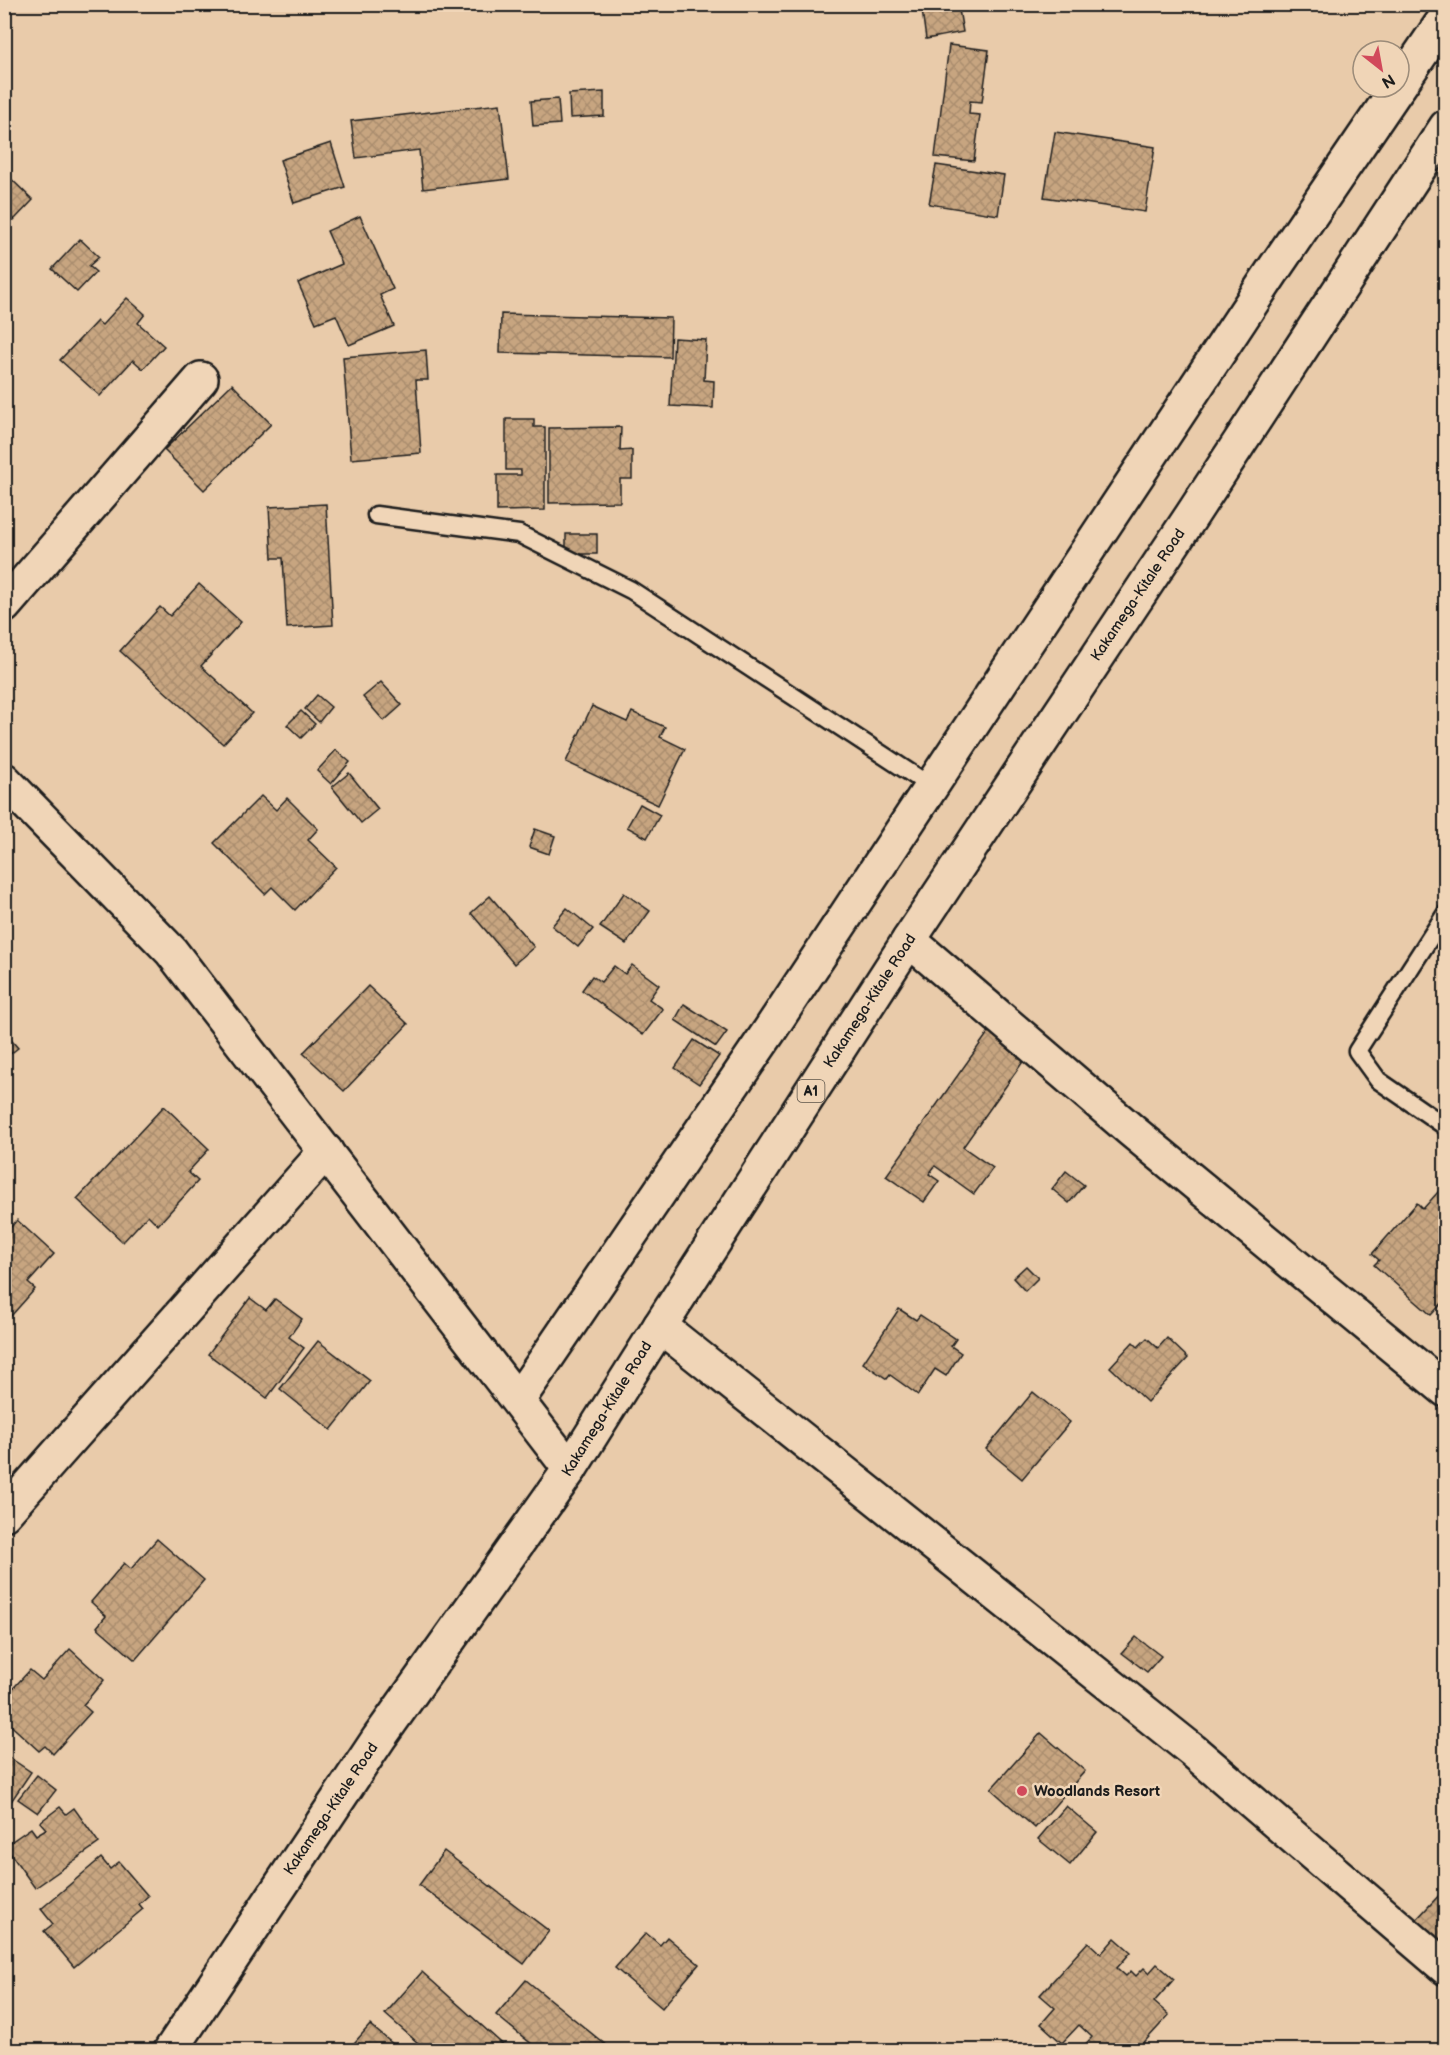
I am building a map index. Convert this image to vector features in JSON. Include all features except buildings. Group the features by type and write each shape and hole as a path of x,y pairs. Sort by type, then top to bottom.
{"main road":[{"path":"1411,68 1446,17"},
{"path":"518,1400 932,787 1272,272 1390,99"},
{"name":"Kakamega-Kitale Road","path":"171,2050 379,1738 570,1469 909,940 1446,127"},
{"path":"4,606 201,379"},
{"path":"4,780 171,951 570,1469"},
{"path":"909,940 1132,1131 1446,1390"},
{"path":"4,1514 326,1151"},
{"path":"660,1326 1192,1750 1446,1968"}],"lane":[{"path":"376,515 519,534 631,590 932,787"},
{"path":"1446,913 1357,1051 1378,1080 1446,1127"}],"place":[{"name":"Woodlands Resort","path":"1022,1791"}]}
